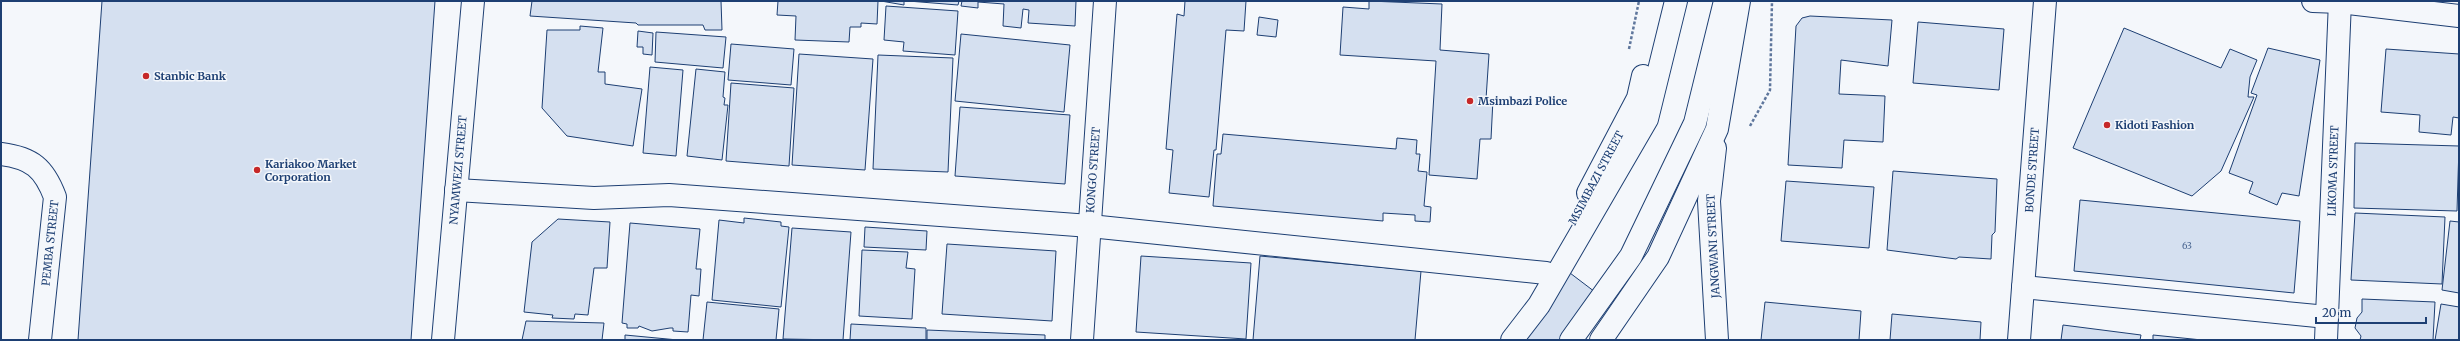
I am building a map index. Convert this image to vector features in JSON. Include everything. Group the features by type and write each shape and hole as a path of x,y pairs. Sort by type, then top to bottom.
{"street":[{"name":"NYAMWEZI STREET","path":"443,340 473,1"},
{"name":"KONGO STREET","path":"1082,340 1105,1"},
{"name":"MSIMBAZI STREET","path":"1498,340 1546,273 1638,98 1661,1"},
{"path":"1512,340 1539,306 1647,119 1676,1"},
{"path":"1571,340 1631,256 1695,123 1725,1"},
{"path":"1601,340 1658,257 1717,129 1739,1"},
{"name":"BONDE STREET","path":"2019,340 2045,1"},
{"path":"2313,1 2340,1 2459,16"},
{"name":"LIKOMA STREET","path":"2326,340 2340,1"},
{"name":"JANGWANI STREET","path":"1717,129 1709,201 1717,340"},
{"name":"PEMBA STREET","path":"1,154 34,163 49,180 55,197 40,340"},
{"path":"456,190 594,198 669,195 1090,226 1546,273"},
{"path":"2023,287 2328,317"}],"building":[{"name":"Kariakoo Market Corporation","path":"102,1 435,1 411,340 78,340"},
{"path":"532,1 721,1 722,30 705,30 703,25 638,25 636,23 530,16"},
{"path":"778,1 878,1 877,24 861,23 861,27 850,27 849,42 795,40 796,16 777,15"},
{"path":"881,1 904,1 904,5"},
{"path":"908,1 959,1 958,5"},
{"path":"962,1 1076,1 1075,26 1028,23 1029,10 1023,9 1021,28 1003,26 1004,4 978,2 978,8 961,6"},
{"path":"1185,1 1246,1 1244,31 1226,30 1216,150 1214,150 1209,197 1169,193 1173,150 1166,149 1177,14 1184,16"},
{"path":"1369,1 1442,4 1440,50 1489,54 1486,99 1493,99 1491,139 1480,139 1477,179 1429,175 1436,61 1340,55 1343,7 1369,9"},
{"path":"886,6 958,11 955,55 903,51 904,42 884,40"},
{"path":"1810,16 1892,20 1888,66 1841,60 1839,94 1885,96 1883,142 1844,140 1842,168 1788,165 1796,26 1802,18"},
{"path":"1259,17 1278,20 1276,37 1257,35"},
{"path":"1918,22 2004,29 1999,90 1913,83"},
{"path":"580,26 603,28 598,72 605,72 605,84 642,89 633,146 567,136 542,108 547,30 580,30"},
{"path":"2124,28 2221,68 2230,49 2257,60 2250,77 2248,97 2254,97 2221,171 2192,196 2073,148"},
{"path":"638,31 653,33 652,55 643,54 643,47 637,47"},
{"path":"656,32 726,37 723,68 655,62"},
{"path":"961,34 1070,45 1064,112 955,101"},
{"path":"731,44 794,49 791,85 728,80"},
{"path":"2268,48 2320,60 2299,196 2282,193 2277,205 2249,193 2253,182 2229,173 2257,95 2251,93"},
{"path":"2386,49 2459,54 2459,118 2453,117 2451,135 2419,132 2420,115 2381,112"},
{"path":"799,54 873,59 865,170 792,165"},
{"path":"878,55 953,58 948,172 873,169"},
{"path":"650,67 683,70 676,156 643,153"},
{"path":"696,69 725,72 723,97 725,98 724,105 728,105 722,160 687,156"},
{"path":"731,83 794,88 789,166 726,161"},
{"path":"960,107 1070,115 1065,184 955,176"},
{"path":"1223,134 1396,149 1397,138 1417,140 1416,154 1420,154 1418,171 1427,172 1424,206 1431,207 1430,222 1415,221 1415,215 1383,213 1383,221 1213,206 1217,154 1221,154"},
{"path":"2355,143 2459,146 2457,211 2354,208"},
{"path":"1893,171 1997,179 1995,232 1992,235 1991,259 1959,257 1956,259 1887,250"},
{"path":"1786,181 1874,187 1869,248 1781,241"},
{"path":"2080,200 2300,221 2294,293 2074,271"},
{"path":"2355,213 2445,217 2442,284 2351,280"},
{"path":"744,218 781,222 781,226 789,227 781,307 712,300 719,220 744,223"},
{"path":"558,219 610,222 607,268 594,268 588,315 575,314 574,319 552,318 553,315 524,312 532,242"},
{"path":"2450,221 2459,222 2459,293 2442,290"},
{"path":"630,223 700,229 696,269 701,269 699,296 691,295 688,332 673,331 673,328 652,331 639,326 638,328 627,328 627,324 622,323"},
{"path":"865,227 927,231 926,250 864,247"},
{"path":"792,228 851,232 843,340 783,339"},
{"path":"947,244 1056,251 1052,321 942,314"},
{"path":"862,250 908,252 906,268 915,269 912,319 859,316"},
{"path":"1141,256 1251,263 1246,339 1136,332"},
{"path":"1260,256 1421,271 1415,340 1253,340"},
{"path":"1570,273 1599,295 1566,340 1520,340"},
{"path":"2362,299 2435,302 2433,340 2360,340 2361,336 2355,328 2357,318 2362,312"},
{"path":"707,302 779,309 776,340 703,340"},
{"path":"1765,302 1861,311 1859,340 1761,340"},
{"path":"2441,304 2459,307 2459,340 2435,340"},
{"path":"1892,314 1981,322 1980,340 1890,340"},
{"path":"526,321 604,323 602,340 522,340"},
{"path":"851,324 926,328 926,340 850,340"},
{"path":"2063,325 2141,335 2140,340 2061,340"},
{"path":"927,330 1045,335 1045,340 927,340"},
{"path":"625,335 678,340 625,340"},
{"path":"2153,335 2202,340 2153,340"}],"place":[{"name":"Stanbic Bank","path":"146,76"},
{"name":"Msimbazi Police","path":"1470,101"},
{"name":"Kidoti Fashion","path":"2107,125"},
{"name":"Kariakoo Market Corporation","path":"257,170"}]}
